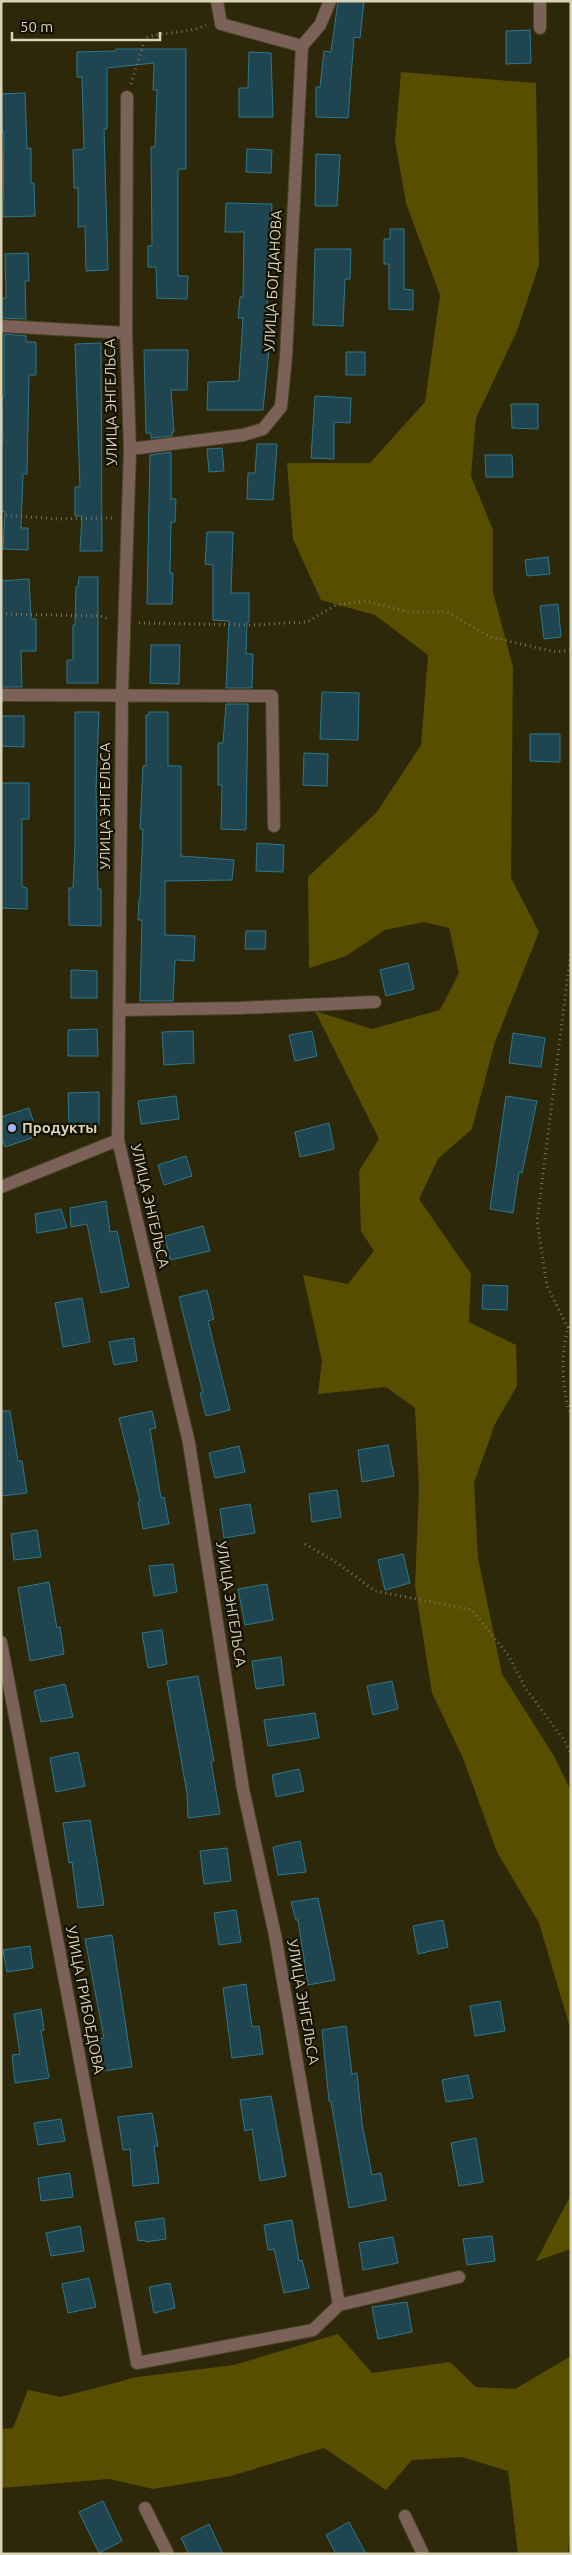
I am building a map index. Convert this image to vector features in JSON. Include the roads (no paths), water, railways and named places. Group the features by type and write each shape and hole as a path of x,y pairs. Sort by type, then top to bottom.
{"street":[{"path":"217,1 221,24 302,46 320,26 330,1"},
{"path":"540,1 540,28"},
{"name":"УЛИЦА БОГДАНОВА","path":"130,449 243,435 263,429 281,407 286,356 302,46"},
{"name":"УЛИЦА ЭНГЕЛЬСА","path":"127,96 126,333 130,449 122,695 118,1140 189,1443 243,1789 275,1935 339,2305"},
{"path":"1,326 126,333"},
{"path":"1,695 272,696 274,826"},
{"path":"119,1010 240,1008 375,1002"},
{"path":"1,1187 118,1140"},
{"name":"УЛИЦА ГРИБОЕДОВА","path":"1,1642 137,2363 313,2330 339,2305"},
{"path":"339,2305 459,2277"},
{"path":"145,2508 168,2554"},
{"path":"405,2516 423,2554"}],"place":[{"name":"Продукты","path":"12,1128"}]}
